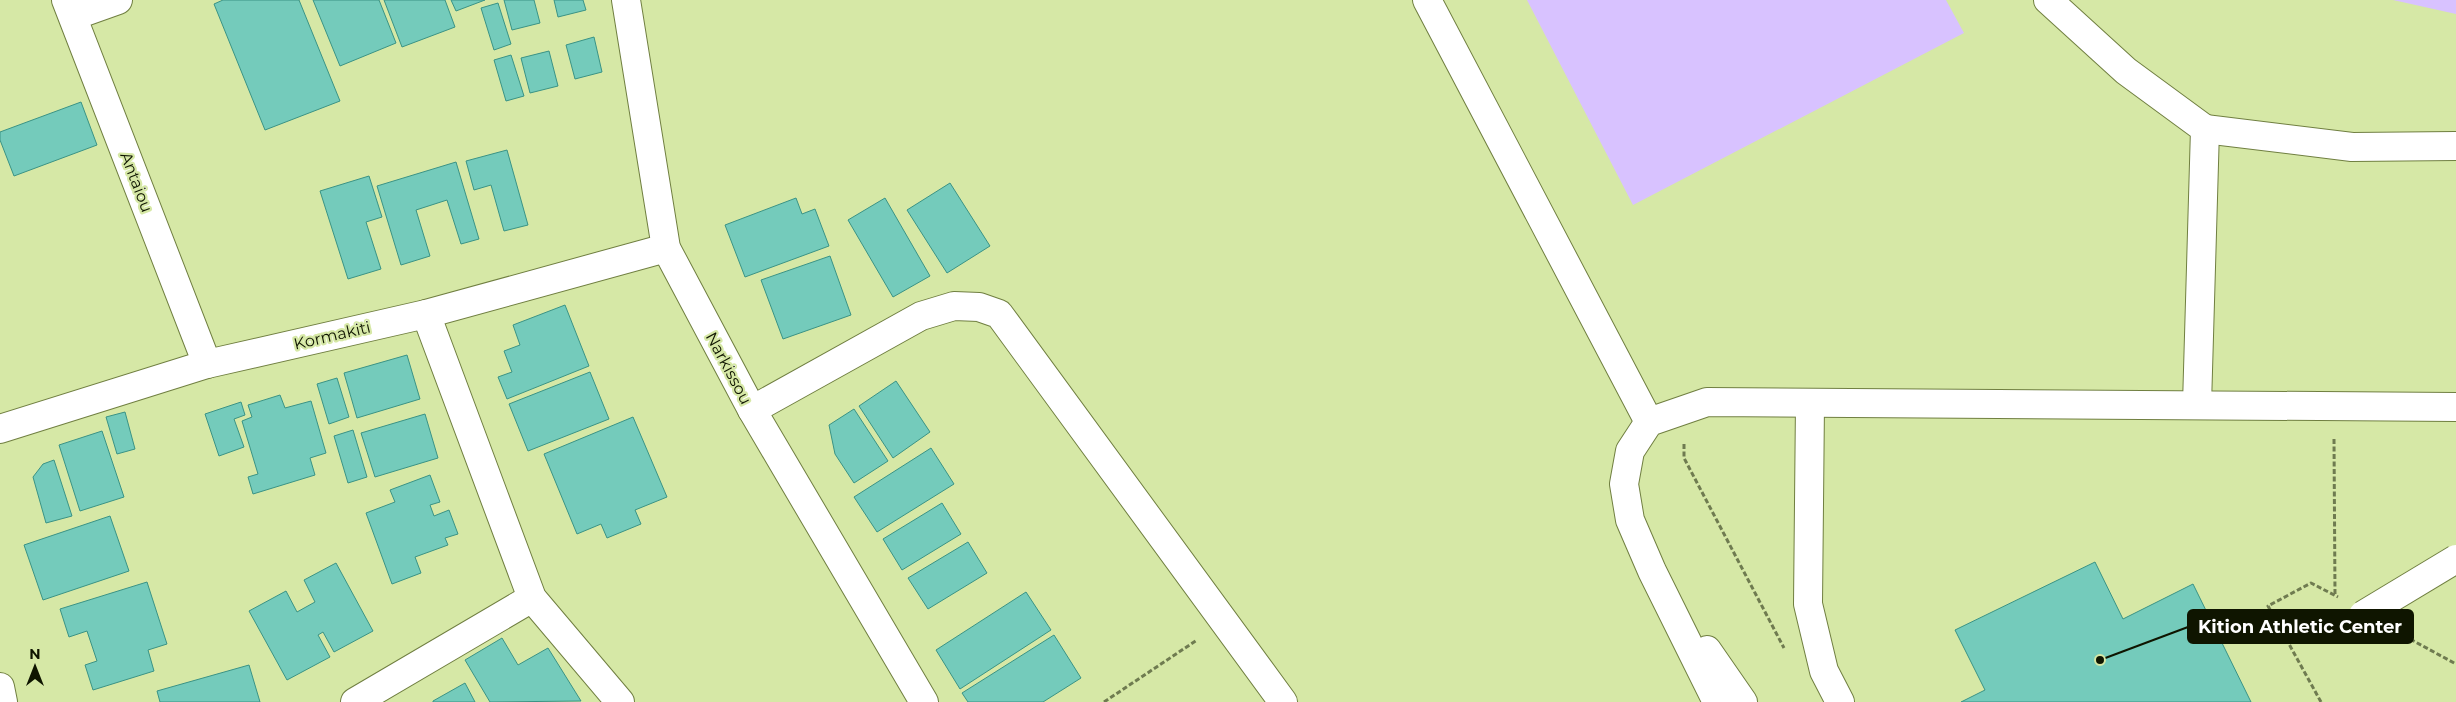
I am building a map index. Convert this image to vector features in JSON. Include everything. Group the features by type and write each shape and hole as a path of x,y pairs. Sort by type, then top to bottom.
{"street":[{"path":"69,8 118,0"},
{"name":"Narkissou","path":"626,0 666,248 752,410 924,702"},
{"path":"1427,0 1649,422"},
{"path":"2048,0 2126,72 2205,129 2352,147 2456,146"},
{"name":"Antaiou","path":"69,8 207,364"},
{"path":"2197,405 2205,129"},
{"name":"Kormakiti","path":"0,429 207,364 426,314 666,248"},
{"path":"752,410 921,316 954,306 979,307 1000,314 1283,702"},
{"path":"426,314 532,598 620,702"},
{"path":"1717,702 1652,571 1630,520 1624,484 1630,452 1649,422 1707,402 2197,405 2334,408 2456,407"},
{"path":"1810,403 1808,604 1824,671 1840,702"},
{"path":"2353,607 2456,559"},
{"path":"1652,571 1743,702"},
{"path":"355,702 532,598"},
{"path":"0,687 4,702"}],"path":[{"path":"2334,408 2335,596"},
{"path":"1676,412 1684,433 1684,458 1785,650"},
{"path":"2321,702 2268,606 2311,583 2353,607"},
{"path":"1104,702 1224,622"},
{"path":"2395,631 2456,664"}],"shaded area":[{"path":"1527,0 1946,0 1964,33 1633,205"},
{"path":"2393,0 2456,0 2456,14"}],"building":[{"path":"223,0 299,0 340,101 265,130 214,4"},
{"path":"313,0 379,0 396,43 340,66"},
{"path":"384,0 445,0 455,27 402,47"},
{"path":"451,0 485,0 456,11"},
{"path":"504,0 534,0 540,23 512,30"},
{"path":"554,0 583,0 586,10 558,17"},
{"path":"498,3 511,44 494,50 481,8"},
{"path":"594,37 602,72 575,79 566,45"},
{"path":"549,51 558,86 530,93 521,58"},
{"path":"511,55 524,96 506,101 494,60"},
{"path":"81,102 97,145 14,176 0,140 0,132"},
{"path":"507,150 528,225 504,231 491,185 474,190 466,161"},
{"path":"456,162 479,239 461,244 447,200 416,210 430,256 401,265 377,186"},
{"path":"369,176 382,217 366,222 381,269 348,279 320,191"},
{"path":"950,183 990,246 947,273 907,210"},
{"path":"796,198 802,214 815,209 829,246 745,277 725,225"},
{"path":"885,198 930,276 893,297 848,220"},
{"path":"830,256 851,315 783,339 761,280"},
{"path":"565,305 589,366 507,399 498,377 512,372 504,351 520,345 513,325"},
{"path":"407,355 420,399 357,418 344,373"},
{"path":"590,372 609,419 528,451 509,404"},
{"path":"337,378 349,417 329,424 317,384"},
{"path":"896,381 930,432 893,458 859,406"},
{"path":"280,395 285,408 311,401 326,453 310,458 315,475 253,494 248,477 258,474 242,421 252,417 248,405"},
{"path":"241,402 245,415 234,419 244,447 219,456 205,414"},
{"path":"854,409 888,461 854,483 835,454 829,425"},
{"path":"125,412 135,449 117,454 106,417"},
{"path":"425,414 438,458 375,477 361,433"},
{"path":"633,417 667,497 635,510 641,524 607,538 601,524 577,534 544,454"},
{"path":"353,430 367,477 348,483 334,436"},
{"path":"102,431 124,497 80,511 59,445"},
{"path":"931,448 954,484 877,532 854,497"},
{"path":"54,460 72,516 46,523 33,477 43,464"},
{"path":"430,475 440,502 430,505 434,516 449,510 458,534 445,538 448,545 415,557 421,573 392,584 366,513 395,502 390,490"},
{"path":"942,503 961,534 902,570 883,539"},
{"path":"110,516 129,571 43,600 24,545"},
{"path":"968,542 987,573 928,609 908,578"},
{"path":"2095,562 2123,619 2193,584 2251,702 1961,702 1985,690 1955,630"},
{"path":"336,563 373,631 334,652 323,632 318,635 330,657 287,680 249,611 286,591 297,612 315,602 304,580"},
{"path":"147,582 167,644 148,650 154,671 93,690 85,665 97,661 87,631 69,637 60,609"},
{"path":"1026,592 1051,630 960,689 936,650"},
{"path":"1054,635 1081,678 1043,702 968,702 962,693"},
{"path":"502,638 518,665 548,648 581,701 490,702 465,660"},
{"path":"249,665 260,702 160,702 157,691"},
{"path":"465,683 475,702 433,702 433,701"}],"place":[{"name":"Kition Athletic Center","path":"2100,660"}]}
